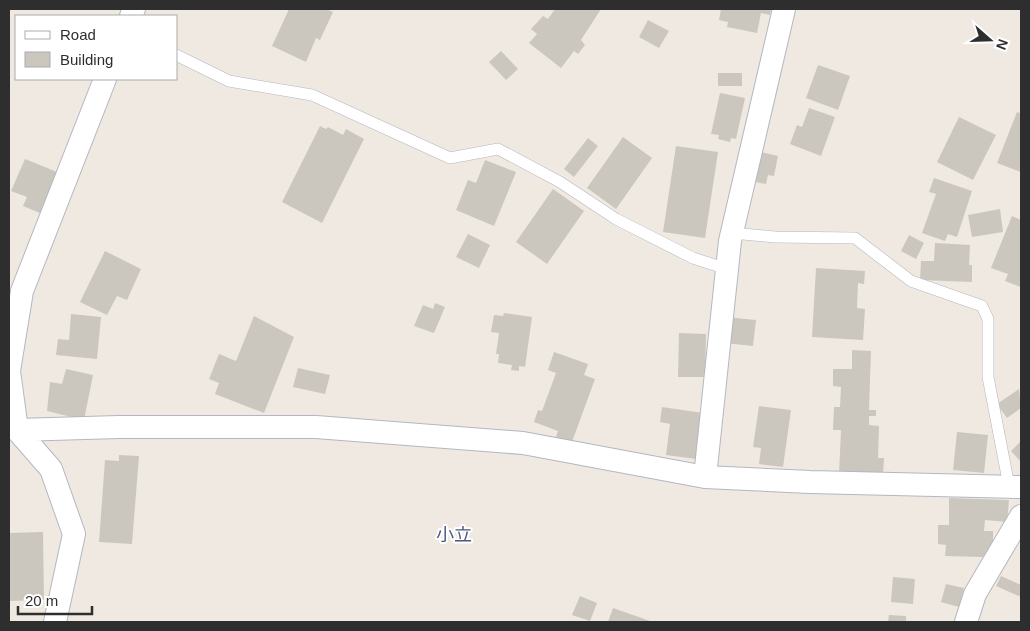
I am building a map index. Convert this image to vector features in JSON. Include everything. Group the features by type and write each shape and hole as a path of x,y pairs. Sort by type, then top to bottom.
{"street":[{"path":"705,477 732,234 784,9"},
{"path":"55,622 74,534 51,469 13,429 9,371 22,291 105,80"},
{"path":"13,429 316,427 523,443 705,477 810,482 1015,487"},
{"path":"966,622 975,594 1021,516"}],"lane":[{"path":"178,56 229,81 312,95 450,158 498,149 560,182 616,219 693,258 727,268"},
{"path":"732,234 775,237 855,238 911,281 982,306 988,319 988,377 1015,487"}],"building":[{"path":"289,9 326,9 333,12 320,40 316,38 306,62 272,46"},
{"path":"555,9 601,9 581,40 585,45 578,54 574,51 561,68 529,43 537,34 531,29 543,16 548,19"},
{"path":"721,9 771,9 770,15 761,13 757,33 727,27 728,22 719,20"},
{"path":"648,20 669,31 659,48 639,37"},
{"path":"501,51 518,69 506,80 489,62"},
{"path":"818,65 850,76 838,110 806,98"},
{"path":"718,73 742,73 742,86 718,86"},
{"path":"720,93 745,98 736,139 731,138 730,142 718,139 719,135 711,134"},
{"path":"809,108 835,117 821,156 790,144 797,125 802,127"},
{"path":"1017,112 1021,114 1021,172 997,163"},
{"path":"959,117 996,135 973,180 937,162"},
{"path":"320,126 326,129 328,127 343,135 346,129 364,139 322,223 282,202"},
{"path":"623,137 652,158 616,209 587,188"},
{"path":"588,138 598,146 574,177 564,169"},
{"path":"676,146 718,152 705,238 663,232"},
{"path":"756,151 778,156 774,176 768,175 766,184 750,181"},
{"path":"25,159 57,172 40,213 23,206 27,197 11,191"},
{"path":"485,160 516,172 494,226 456,210 468,180 476,183"},
{"path":"934,178 972,191 957,237 948,234 945,241 922,233 936,194 929,192"},
{"path":"553,189 584,211 547,264 516,242"},
{"path":"1000,209 1003,232 972,237 968,215"},
{"path":"1012,216 1021,220 1021,287 1005,281 1008,274 991,268"},
{"path":"468,234 490,245 479,268 456,257"},
{"path":"909,235 924,243 916,259 901,251"},
{"path":"935,243 970,245 969,265 972,265 972,282 920,280 921,261 934,261"},
{"path":"105,251 141,269 127,300 117,296 107,315 80,302"},
{"path":"816,268 865,271 864,284 858,283 857,308 865,309 863,340 812,337"},
{"path":"435,303 445,307 434,333 414,326 423,305 433,309"},
{"path":"504,313 532,317 525,367 519,366 519,371 511,370 512,365 498,363 499,354 496,354 499,333 491,332 494,315 503,316"},
{"path":"71,314 101,317 97,359 56,355 58,339 69,340"},
{"path":"254,316 294,337 264,413 215,394 219,383 209,379 219,354 236,361"},
{"path":"726,317 756,320 753,346 724,343"},
{"path":"679,333 706,334 705,377 678,377"},
{"path":"852,350 871,351 869,410 876,410 876,416 869,416 869,425 879,426 878,458 884,458 883,475 839,474 841,430 833,430 834,407 840,407 841,387 833,386 833,369 852,369"},
{"path":"554,352 588,364 584,375 595,379 572,442 556,437 558,431 534,422 538,410 542,411 556,373 548,370"},
{"path":"298,368 330,375 325,394 293,387"},
{"path":"66,369 93,375 84,420 47,411 50,382 62,384"},
{"path":"1019,389 1021,408 1007,418 997,404"},
{"path":"759,406 791,410 783,467 759,464 761,448 753,447"},
{"path":"662,407 703,413 696,459 666,455 670,424 660,422"},
{"path":"957,432 988,435 984,473 953,470"},
{"path":"1021,441 1021,462 1011,451"},
{"path":"119,455 139,456 132,544 99,542 105,460 119,461"},
{"path":"949,498 1009,500 1007,522 985,520 984,531 993,531 993,543 983,557 945,556 946,545 938,544 938,525 949,525"},
{"path":"43,532 44,600 9,601 9,533"},
{"path":"1001,576 1021,585 1021,597 996,586"},
{"path":"893,577 915,579 913,604 891,602"},
{"path":"946,584 964,588 959,607 941,602"},
{"path":"580,596 597,603 590,621 572,615"},
{"path":"613,608 653,622 608,622"},
{"path":"889,615 906,616 906,622 888,622"}],"district":[{"name":"小立","path":"454,535"}]}
